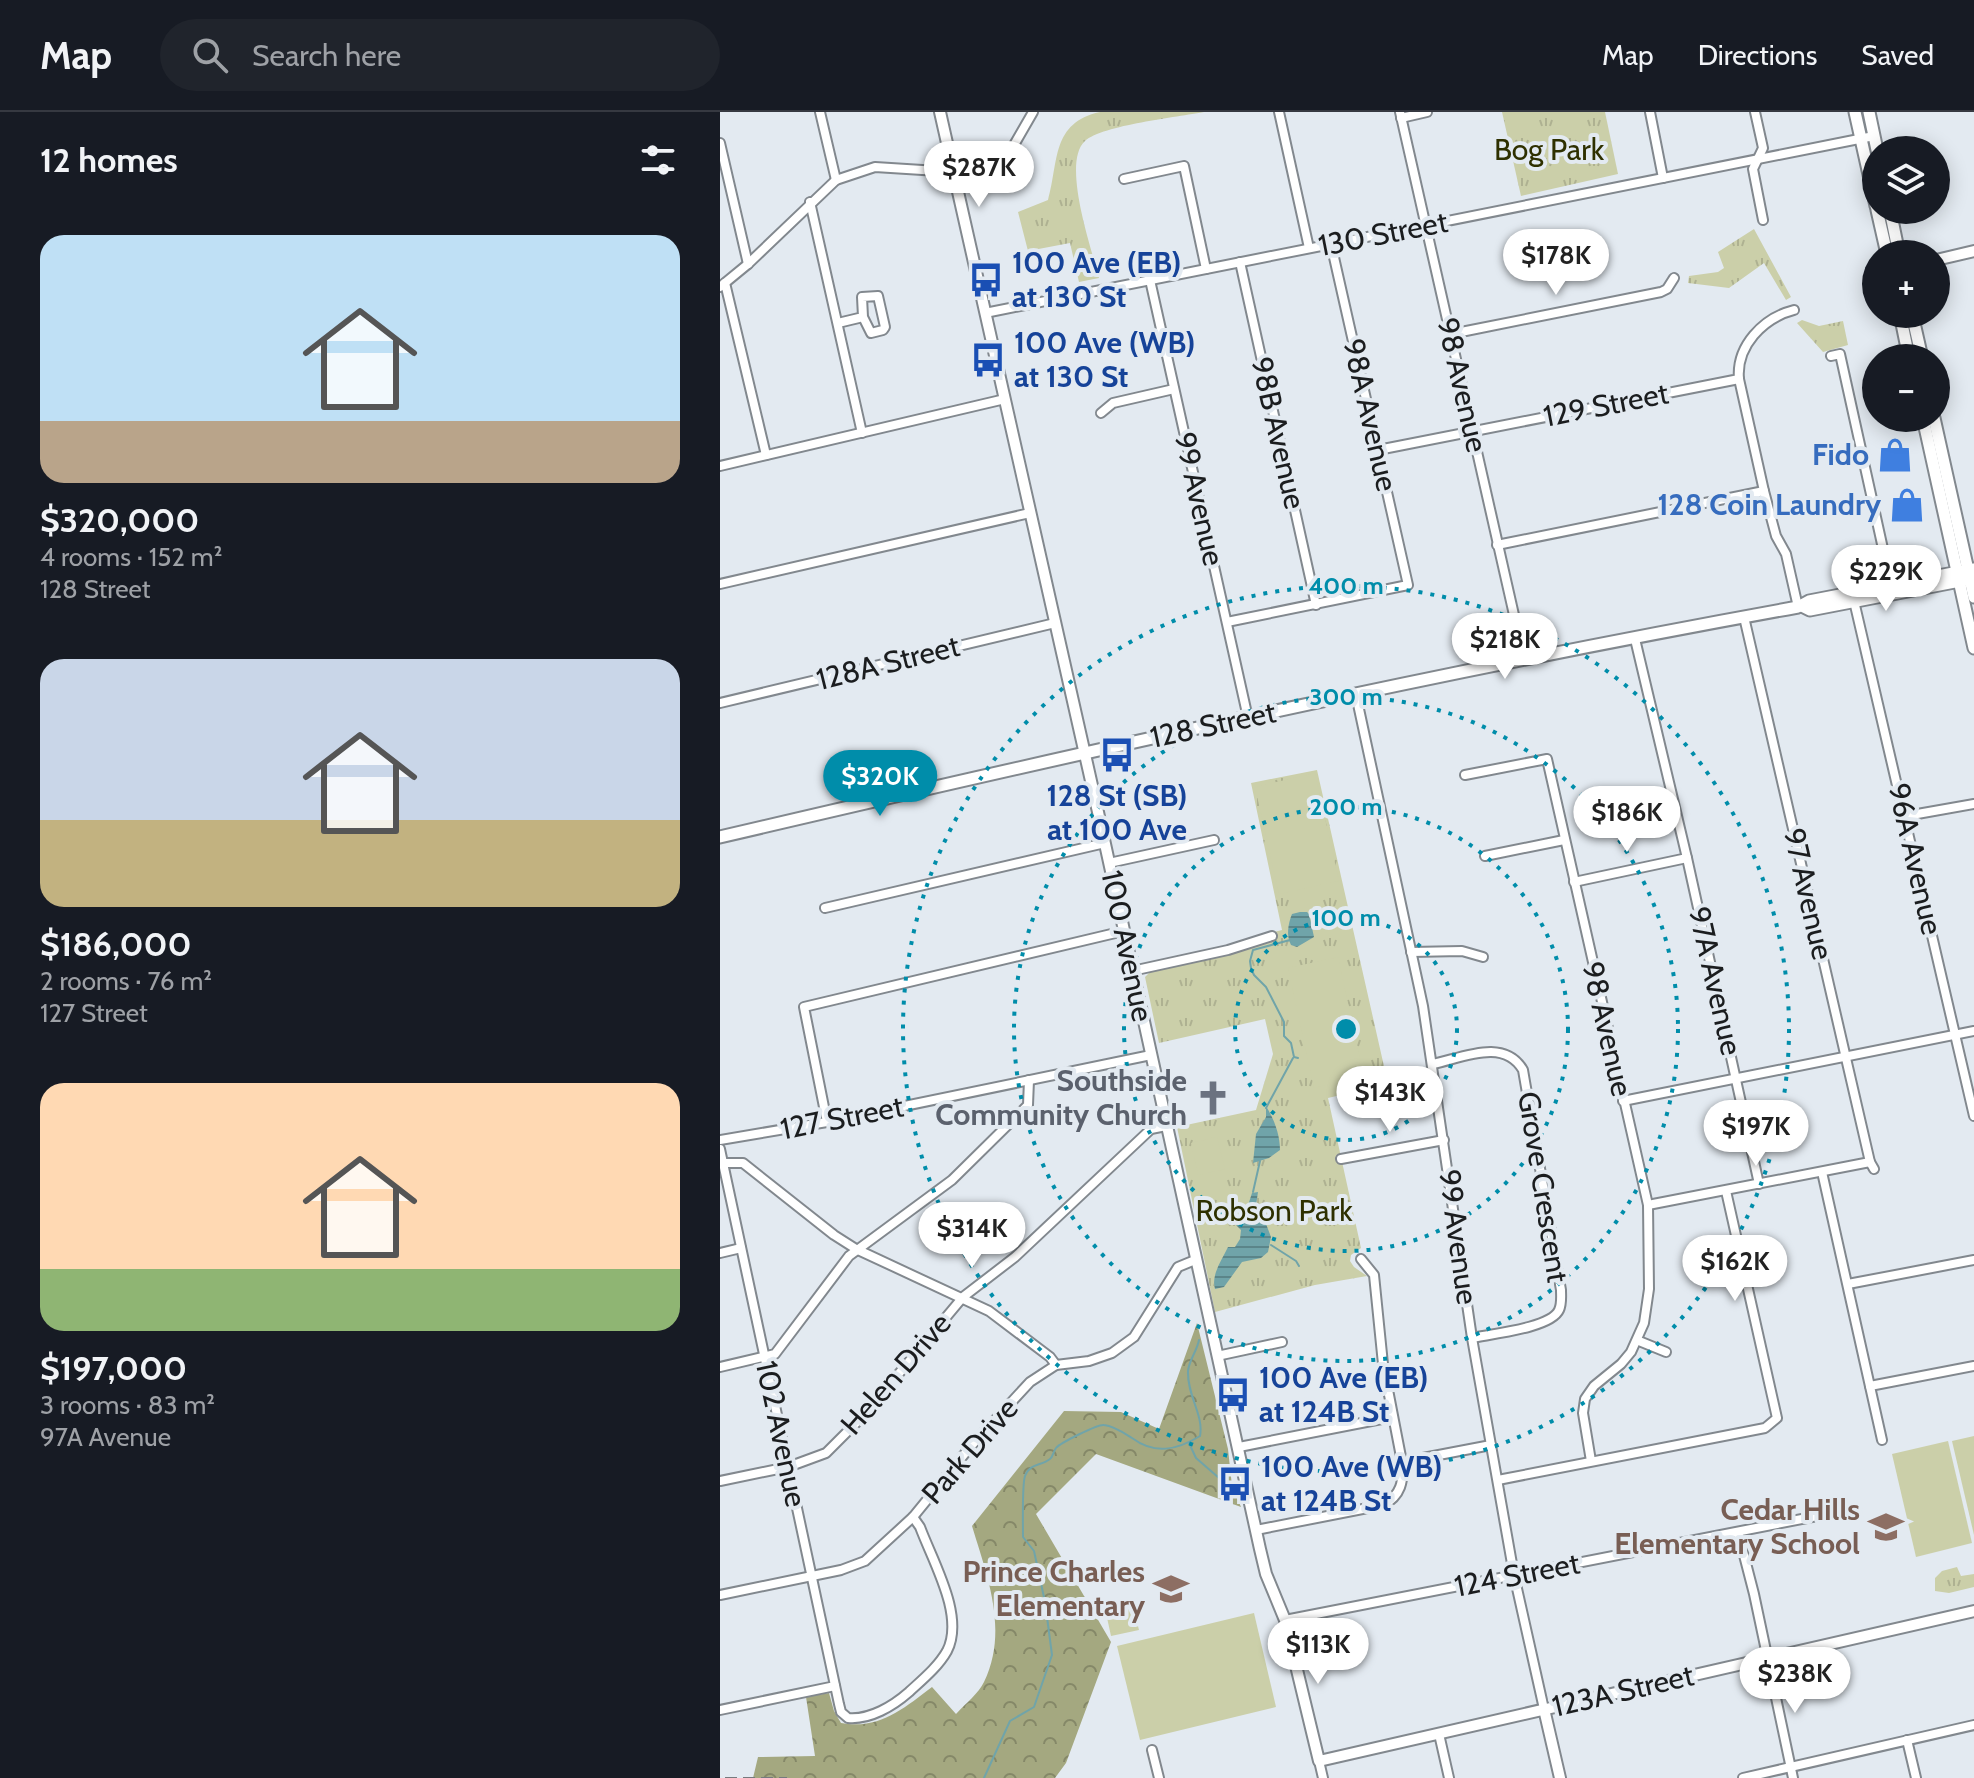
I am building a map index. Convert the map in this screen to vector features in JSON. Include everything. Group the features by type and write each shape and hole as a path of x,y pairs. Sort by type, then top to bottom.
{"main road":[{"path":"1855,112 1862,143"},
{"path":"1869,112 1874,136"},
{"path":"1927,432 1974,597"},
{"path":"1935,432 1939,437"},
{"path":"1938,432 1967,575 1974,648"},
{"name":"128 Street","path":"720,837 1085,752 1524,659 1800,607 1809,601 1891,585 1967,575"},
{"name":"128 Street","path":"1800,607 1810,610 1967,575"}],"street":[{"path":"820,112 836,180"},
{"name":"100 Avenue","path":"940,112 1266,1574 1285,1620 1323,1778"},
{"path":"766,455 723,285 836,180 875,167 954,172 989,164 1000,159 1014,145 1033,112"},
{"path":"1279,112 1309,248"},
{"path":"1400,115 1427,112"},
{"path":"1650,112 1663,178"},
{"path":"1755,112 1763,148 1753,169 1763,220"},
{"name":"98 Avenue","path":"1400,115 1524,659"},
{"name":"130 Street","path":"985,313 1861,138"},
{"path":"720,143 722,163 748,264"},
{"path":"1124,179 1184,166 1206,269"},
{"path":"810,202 862,433"},
{"name":"98A Avenue","path":"1316,605 1408,585 1331,244"},
{"path":"1950,257 1974,251"},
{"name":"98B Avenue","path":"1240,262 1316,605"},
{"path":"1451,334 1661,292 1674,278"},
{"name":"99 Avenue","path":"1150,280 1248,718"},
{"path":"878,296 885,327 883,330 871,333 863,317 862,297 878,296"},
{"path":"1794,310 1773,318 1747,344 1739,360 1739,379 1776,536 1786,554 1800,607"},
{"path":"838,323 863,317"},
{"path":"1831,356 1840,354 1891,585"},
{"name":"129 Street","path":"1378,450 1739,379"},
{"path":"1101,413 1113,403 1174,389"},
{"path":"720,466 1005,399"},
{"path":"1497,545 1764,491"},
{"path":"720,584 1030,513"},
{"name":"96A Avenue","path":"1854,601 1974,1116"},
{"path":"1227,622 1316,605"},
{"name":"97 Avenue","path":"1744,617 1872,1166 1822,1172"},
{"name":"128A Street","path":"720,703 1055,623"},
{"name":"97A Avenue","path":"1635,639 1759,1184"},
{"name":"99 Avenue","path":"1356,695 1433,1064 1472,1338 1514,1575 1560,1778"},
{"name":"98 Avenue","path":"1465,775 1547,759 1648,1205 1648,1306 1639,1341"},
{"path":"1906,816 1974,804"},
{"path":"1109,863 1214,840"},
{"path":"1485,856 1564,840"},
{"path":"825,908 1105,843"},
{"path":"1574,882 1687,858"},
{"path":"827,1122 804,1007 1124,931"},
{"path":"1132,971 1228,950 1272,936"},
{"path":"1411,952 1462,951 1483,957"},
{"path":"1623,1101 1974,1031"},
{"name":"Grove Crescent","path":"1433,1064 1498,1051 1512,1056 1523,1070 1561,1290 1559,1311 1551,1319 1472,1338"},
{"name":"127 Street","path":"720,1140 827,1122 1151,1055"},
{"path":"720,1367 775,1354 856,1249 952,1180 1028,1105 1029,1080"},
{"name":"Helen Drive","path":"720,1481 788,1467 826,1453 865,1414 963,1297 1015,1257 1151,1129 1166,1126"},
{"path":"1341,1159 1444,1140"},
{"name":"102 Avenue","path":"720,1149 835,1686 840,1708 846,1716"},
{"path":"723,1163 743,1163 834,1235 856,1249 963,1297 1001,1320 1056,1365"},
{"path":"1648,1205 1822,1172 1882,1440"},
{"path":"1498,1480 1765,1428 1777,1418 1726,1191"},
{"path":"720,1253 741,1248"},
{"path":"1256,1530 1387,1503 1401,1487 1402,1462 1383,1364 1374,1275 1361,1259"},
{"name":"Park Drive","path":"846,1716 855,1718 893,1706 938,1663 949,1646 953,1626 951,1607 920,1527 913,1517 971,1446 1037,1376 1056,1365 1097,1359 1126,1344 1134,1337 1178,1267 1195,1260"},
{"path":"1848,1284 1974,1260"},
{"path":"1591,1461 1583,1413 1585,1399 1594,1386 1621,1364 1639,1341 1666,1352"},
{"path":"1217,1356 1282,1342"},
{"path":"1870,1386 1974,1366"},
{"path":"1239,1447 1392,1417"},
{"path":"1402,1462 1491,1445"},
{"name":"124 Street","path":"1285,1620 1843,1511"},
{"path":"720,1595 841,1570 865,1561 913,1517"},
{"path":"1738,1532 1793,1778"},
{"name":"123A Street","path":"1319,1761 1974,1611"},
{"path":"720,1710 835,1686"},
{"path":"1743,1778 1974,1725"},
{"path":"1439,1734 1449,1778"},
{"path":"1907,1740 1916,1778"},
{"path":"1152,1750 1159,1778"}],"green space":[{"path":"1100,112 1204,112 1124,126 1085,141 1078,152 1077,186 1099,278 1079,282 1070,243 1028,251 1018,212 1048,200 1056,158 1065,134 1084,117"},
{"name":"Bog Park","path":"1502,112 1605,112 1618,174 1521,196"},
{"path":"1754,229 1791,297 1786,300 1764,263 1729,288 1688,283 1689,276 1718,272 1724,268 1718,252"},
{"path":"1802,320 1819,326 1843,321 1848,345 1823,352 1797,323"},
{"name":"Robson Park","path":"1317,770 1388,1084 1328,1098 1361,1248 1351,1255 1350,1261 1367,1276 1315,1285 1215,1312 1177,1127 1256,1110 1273,1054 1265,1019 1159,1043 1145,977 1150,972 1256,947 1255,937 1282,930 1251,783"},
{"path":"1315,773 1339,881 1279,894 1255,787"},
{"path":"1338,957 1364,1077 1314,1088 1288,968"},
{"path":"1217,1137 1225,1169 1218,1171 1215,1168 1215,1171 1208,1173 1205,1170 1205,1174 1198,1175 1191,1143 1198,1141 1201,1144 1201,1141 1208,1139 1211,1142 1211,1138"},
{"path":"1197,1323 1228,1449 1232,1486 1241,1507 1096,1454 1036,1514 1111,1642 1066,1763 1055,1778 753,1778 758,1757 815,1756 806,1697 829,1693 841,1723 855,1724 890,1716 932,1687 956,1714 972,1698 984,1682 991,1662 995,1623 989,1584 972,1526 1064,1411 1121,1412 1159,1429"},
{"path":"1974,1436 1974,1535 1952,1441"},
{"path":"1948,1441 1972,1543 1916,1557 1892,1454"},
{"path":"1957,1567 1961,1576 1974,1574 1974,1587 1949,1593 1935,1591 1935,1578 1942,1571"},
{"path":"1131,1598 1139,1630 1111,1636 1104,1604"},
{"path":"1254,1613 1276,1707 1140,1740 1117,1646"}],"water":[{"path":"1292,914 1309,914 1314,937 1297,947 1291,945 1288,930"},
{"path":"1266,1106 1276,1127 1280,1150 1269,1158 1253,1163 1256,1134 1266,1117"},
{"path":"1258,1192 1255,1212 1259,1218 1263,1216 1271,1237 1268,1252 1261,1258 1242,1262 1224,1287 1215,1289 1214,1278 1220,1262 1228,1247 1235,1247 1240,1239 1241,1230 1236,1225 1242,1224 1252,1193"}],"waterway":[{"path":"1290,940 1253,950 1250,961 1254,975 1266,987 1284,1022 1284,1036 1291,1043 1294,1057 1298,1058"},
{"path":"1266,1108 1293,1058"},
{"path":"1253,1192 1260,1161"},
{"path":"1271,1245 1299,1266"},
{"path":"984,1778 1010,1721 1034,1707 1052,1655 1034,1551 1023,1537 1025,1476 1033,1467 1051,1458 1059,1446 1100,1425 1158,1449 1183,1445 1200,1436 1200,1420 1188,1380 1190,1363 1199,1340"},
{"path":"1189,1443 1196,1458 1234,1491"}],"railway":[{"path":"725,1778 787,1778"}],"place":[{"name":"100 Ave (EB) at 130 St","path":"986,280"},
{"name":"100 Ave (WB) at 130 St","path":"988,360"},
{"name":"Fido","path":"1895,455"},
{"name":"128 Coin Laundry","path":"1907,505"},
{"name":"128 St (SB) at 100 Ave","path":"1117,755"},
{"name":"Southside Community Church","path":"1213,1098"},
{"name":"100 Ave (EB) at 124B St","path":"1233,1395"},
{"name":"100 Ave (WB) at 124B St","path":"1235,1484"},
{"name":"Cedar Hills Elementary School","path":"1886,1527"},
{"name":"Prince Charles Elementary","path":"1171,1589"}]}
